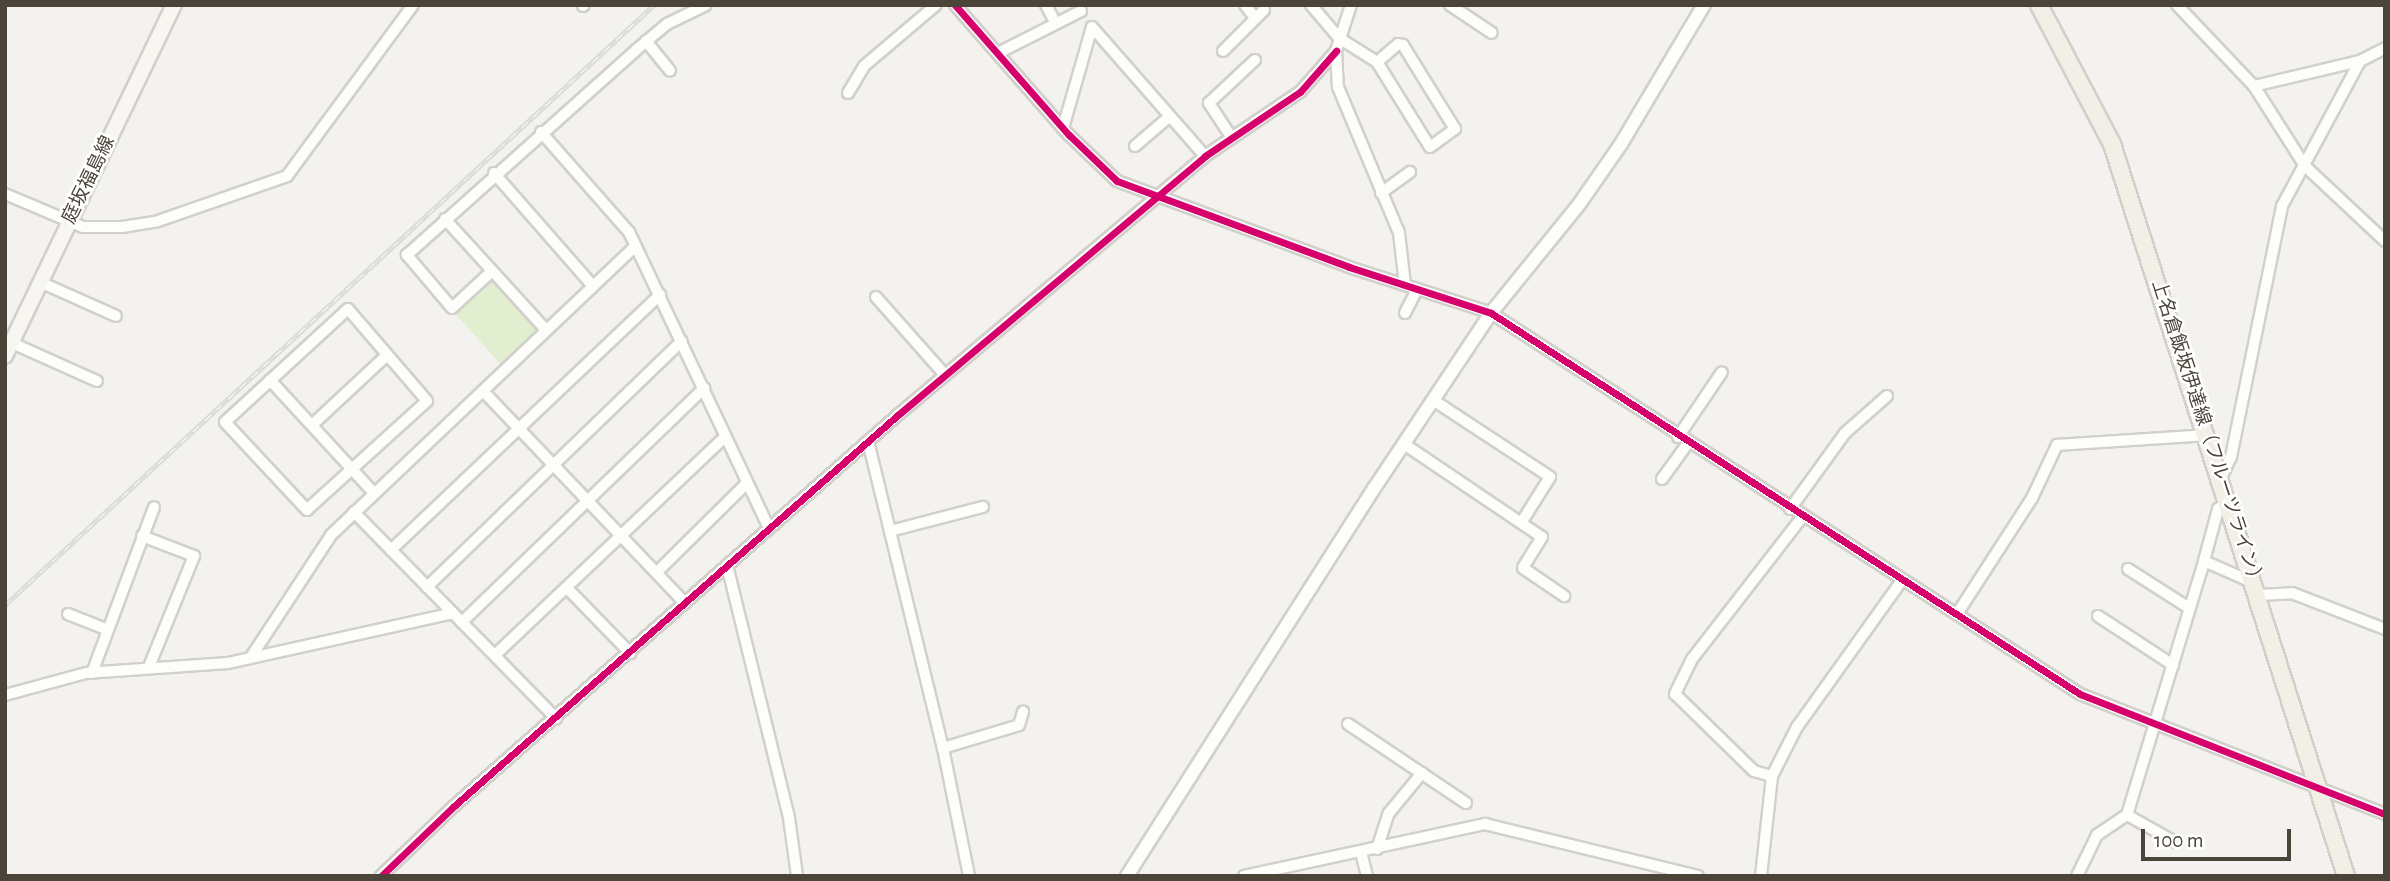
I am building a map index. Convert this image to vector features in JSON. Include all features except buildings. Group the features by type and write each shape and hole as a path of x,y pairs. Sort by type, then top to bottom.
{"main road":[{"name":"庭坂福島線","path":"8,349 174,5"},
{"name":"上名倉飯坂伊達線（フルーツライン）","path":"2039,5 2112,144 2230,501 2346,876"}],"street":[{"path":"5,194 69,222 93,227 158,221 287,176 413,5"},
{"path":"492,271 452,308 407,255 494,173 646,41 667,24 706,5"},
{"path":"848,93 863,66 936,5"},
{"path":"955,5 1063,128 1117,181 1405,285 1491,313 1901,582 1957,614 2080,694 2385,814"},
{"path":"1046,5 1056,24"},
{"path":"1245,5 1255,18"},
{"path":"1311,5 1339,38 1377,62 1430,146 1455,129 1403,45 1398,44 1377,62"},
{"path":"1351,5 1336,51 1338,87 1402,244 1405,285"},
{"path":"1450,5 1492,33"},
{"path":"1126,876 1433,400 1491,313 1580,203 1704,5"},
{"path":"2176,5 2254,86 2305,166 2385,241"},
{"path":"1223,51 1264,10"},
{"path":"998,53 1081,11"},
{"path":"1063,128 1092,27 1205,156"},
{"path":"646,41 670,71"},
{"path":"2254,86 2360,61 2385,48"},
{"path":"381,876 868,441 1205,156 1300,92 1336,51"},
{"path":"1232,138 1209,103 1255,60"},
{"path":"2222,476 2231,457 2282,206 2360,61"},
{"path":"1135,146 1169,117"},
{"path":"541,132 610,206 636,246 769,528"},
{"path":"1381,193 1410,172"},
{"path":"494,173 593,286"},
{"path":"445,219 546,330"},
{"path":"251,657 323,545 354,512 636,246"},
{"path":"40,282 116,316"},
{"path":"1405,313 1417,289"},
{"path":"391,550 660,295"},
{"path":"876,297 945,375"},
{"path":"348,309 427,401 307,510 225,422 270,380 348,309"},
{"path":"427,587 682,341"},
{"path":"8,349 97,381"},
{"path":"312,425 387,355"},
{"path":"1678,437 1722,372"},
{"path":"270,380 374,493"},
{"path":"462,622 704,388"},
{"path":"483,391 685,603"},
{"path":"1790,509 1845,433 1887,396"},
{"path":"1433,400 1550,477 1521,523"},
{"path":"1957,614 2032,498 2057,445 2208,435"},
{"path":"495,655 725,438"},
{"path":"868,441 943,748 969,876"},
{"path":"1662,479 1688,443"},
{"path":"1404,444 1542,537 1523,568 1564,596"},
{"path":"657,572 746,484"},
{"path":"2077,876 2097,835 2127,815 2218,509 2230,501"},
{"path":"92,673 154,507"},
{"path":"890,531 983,507"},
{"path":"354,512 556,718"},
{"path":"1772,776 1763,776 1741,761 1675,694 1692,659 1803,516"},
{"path":"142,536 194,556 149,667"},
{"path":"2204,561 2257,589 2292,593 2385,629"},
{"path":"727,565 772,744 797,876"},
{"path":"2128,569 2189,608"},
{"path":"1761,876 1772,776 1797,727 1901,582"},
{"path":"567,588 630,653"},
{"path":"5,695 92,673 228,663 453,613"},
{"path":"68,614 108,630"},
{"path":"2098,616 2173,665"},
{"path":"943,748 1019,725 1023,712"},
{"path":"1348,724 1466,803"},
{"path":"1377,849 1389,813 1422,773"},
{"path":"2127,815 2175,842"},
{"path":"1244,876 1284,872 1485,824 1698,876"},
{"path":"1361,852 1367,876"}],"green space":[{"path":"492,275 542,330 504,368 453,311"}],"railway":[{"path":"5,605 654,5"}],"cycle path":[{"path":"955,5 1069,135 1117,181 1349,267 1491,313 2080,694 2385,814"},
{"path":"381,876 454,806 899,414 1205,156 1300,92 1336,51"}]}
